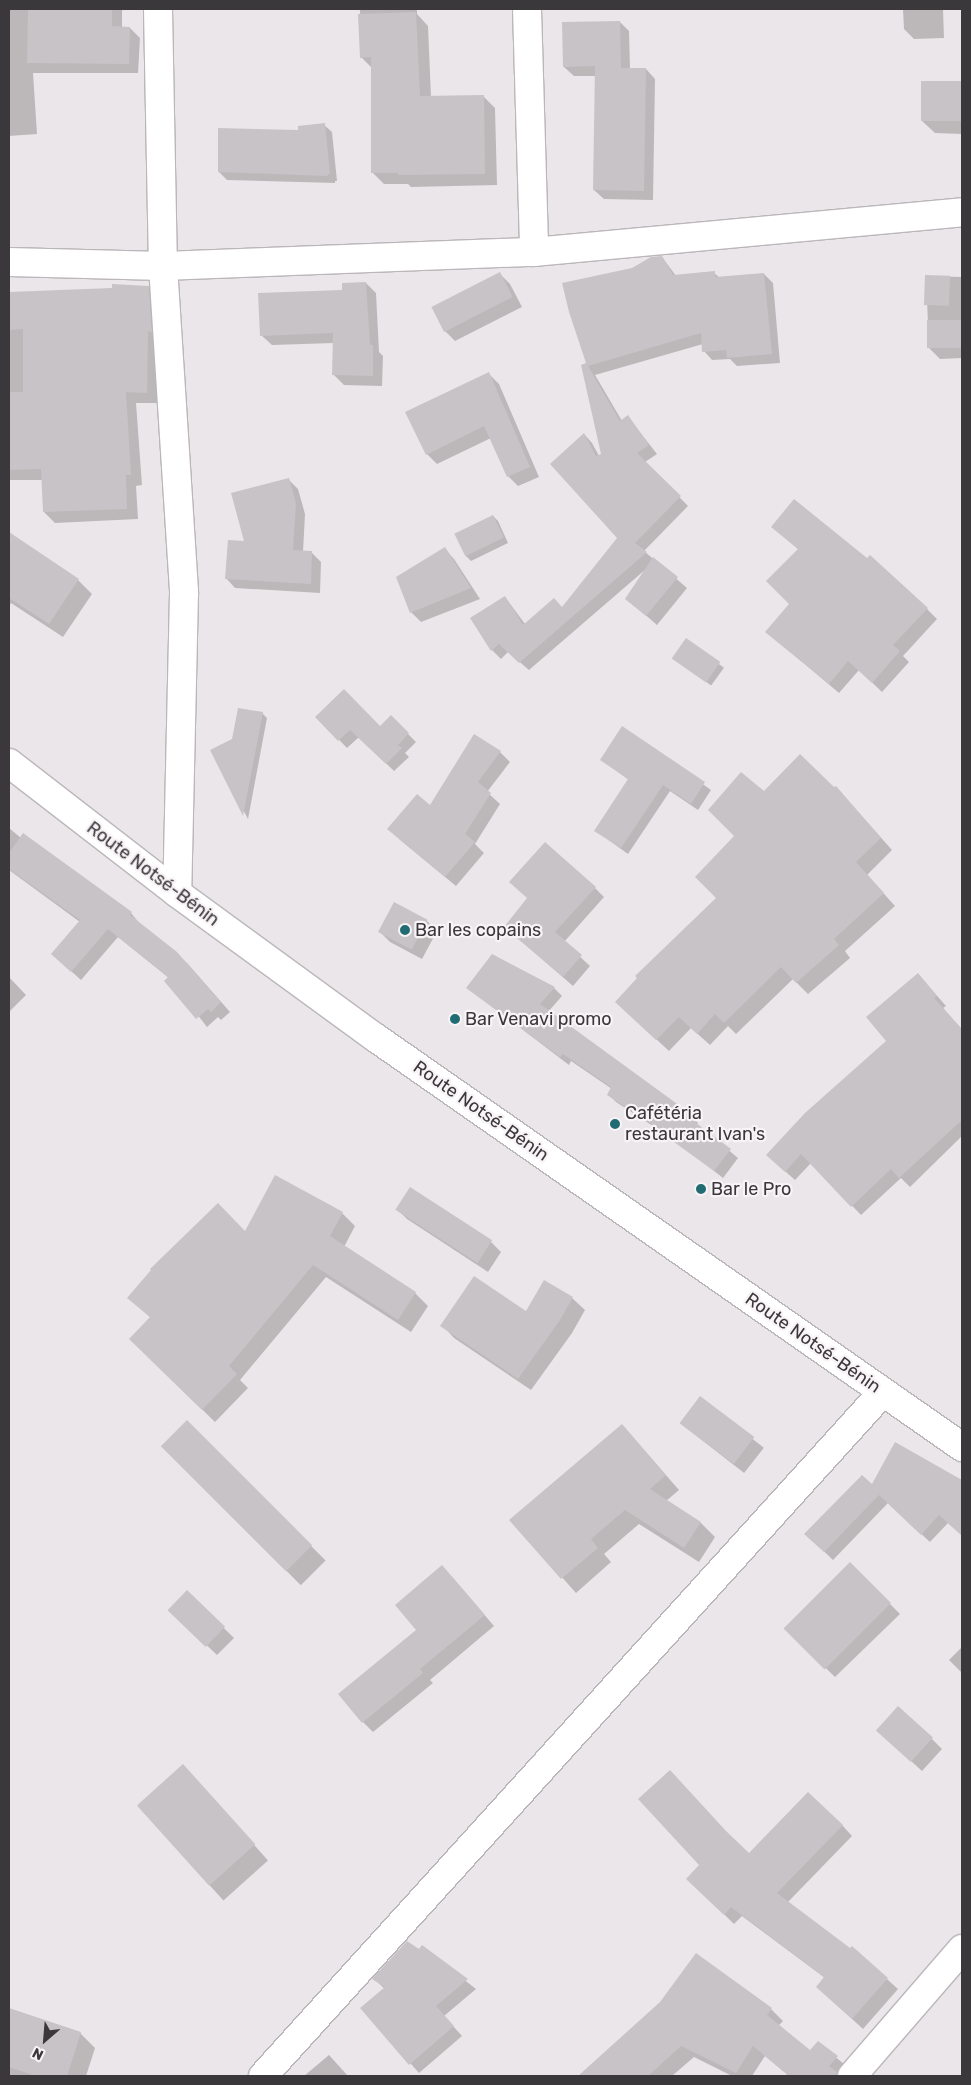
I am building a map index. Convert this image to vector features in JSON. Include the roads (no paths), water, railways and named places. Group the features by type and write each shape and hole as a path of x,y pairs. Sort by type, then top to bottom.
{"street":[{"path":"158,9 163,266 184,593 177,893"},
{"path":"527,9 534,252"},
{"path":"9,262 163,266 534,252 962,212"},
{"name":"Route Notsé-Bénin","path":"9,763 177,893 384,1044 962,1447"},
{"path":"263,2076 884,1392"},
{"path":"852,2076 962,1949"}],"place":[{"name":"Bar les copains","path":"405,930"},
{"name":"Bar Venavi promo","path":"455,1019"},
{"name":"Cafétéria restaurant Ivan's","path":"615,1124"},
{"name":"Bar le Pro","path":"701,1189"}]}
